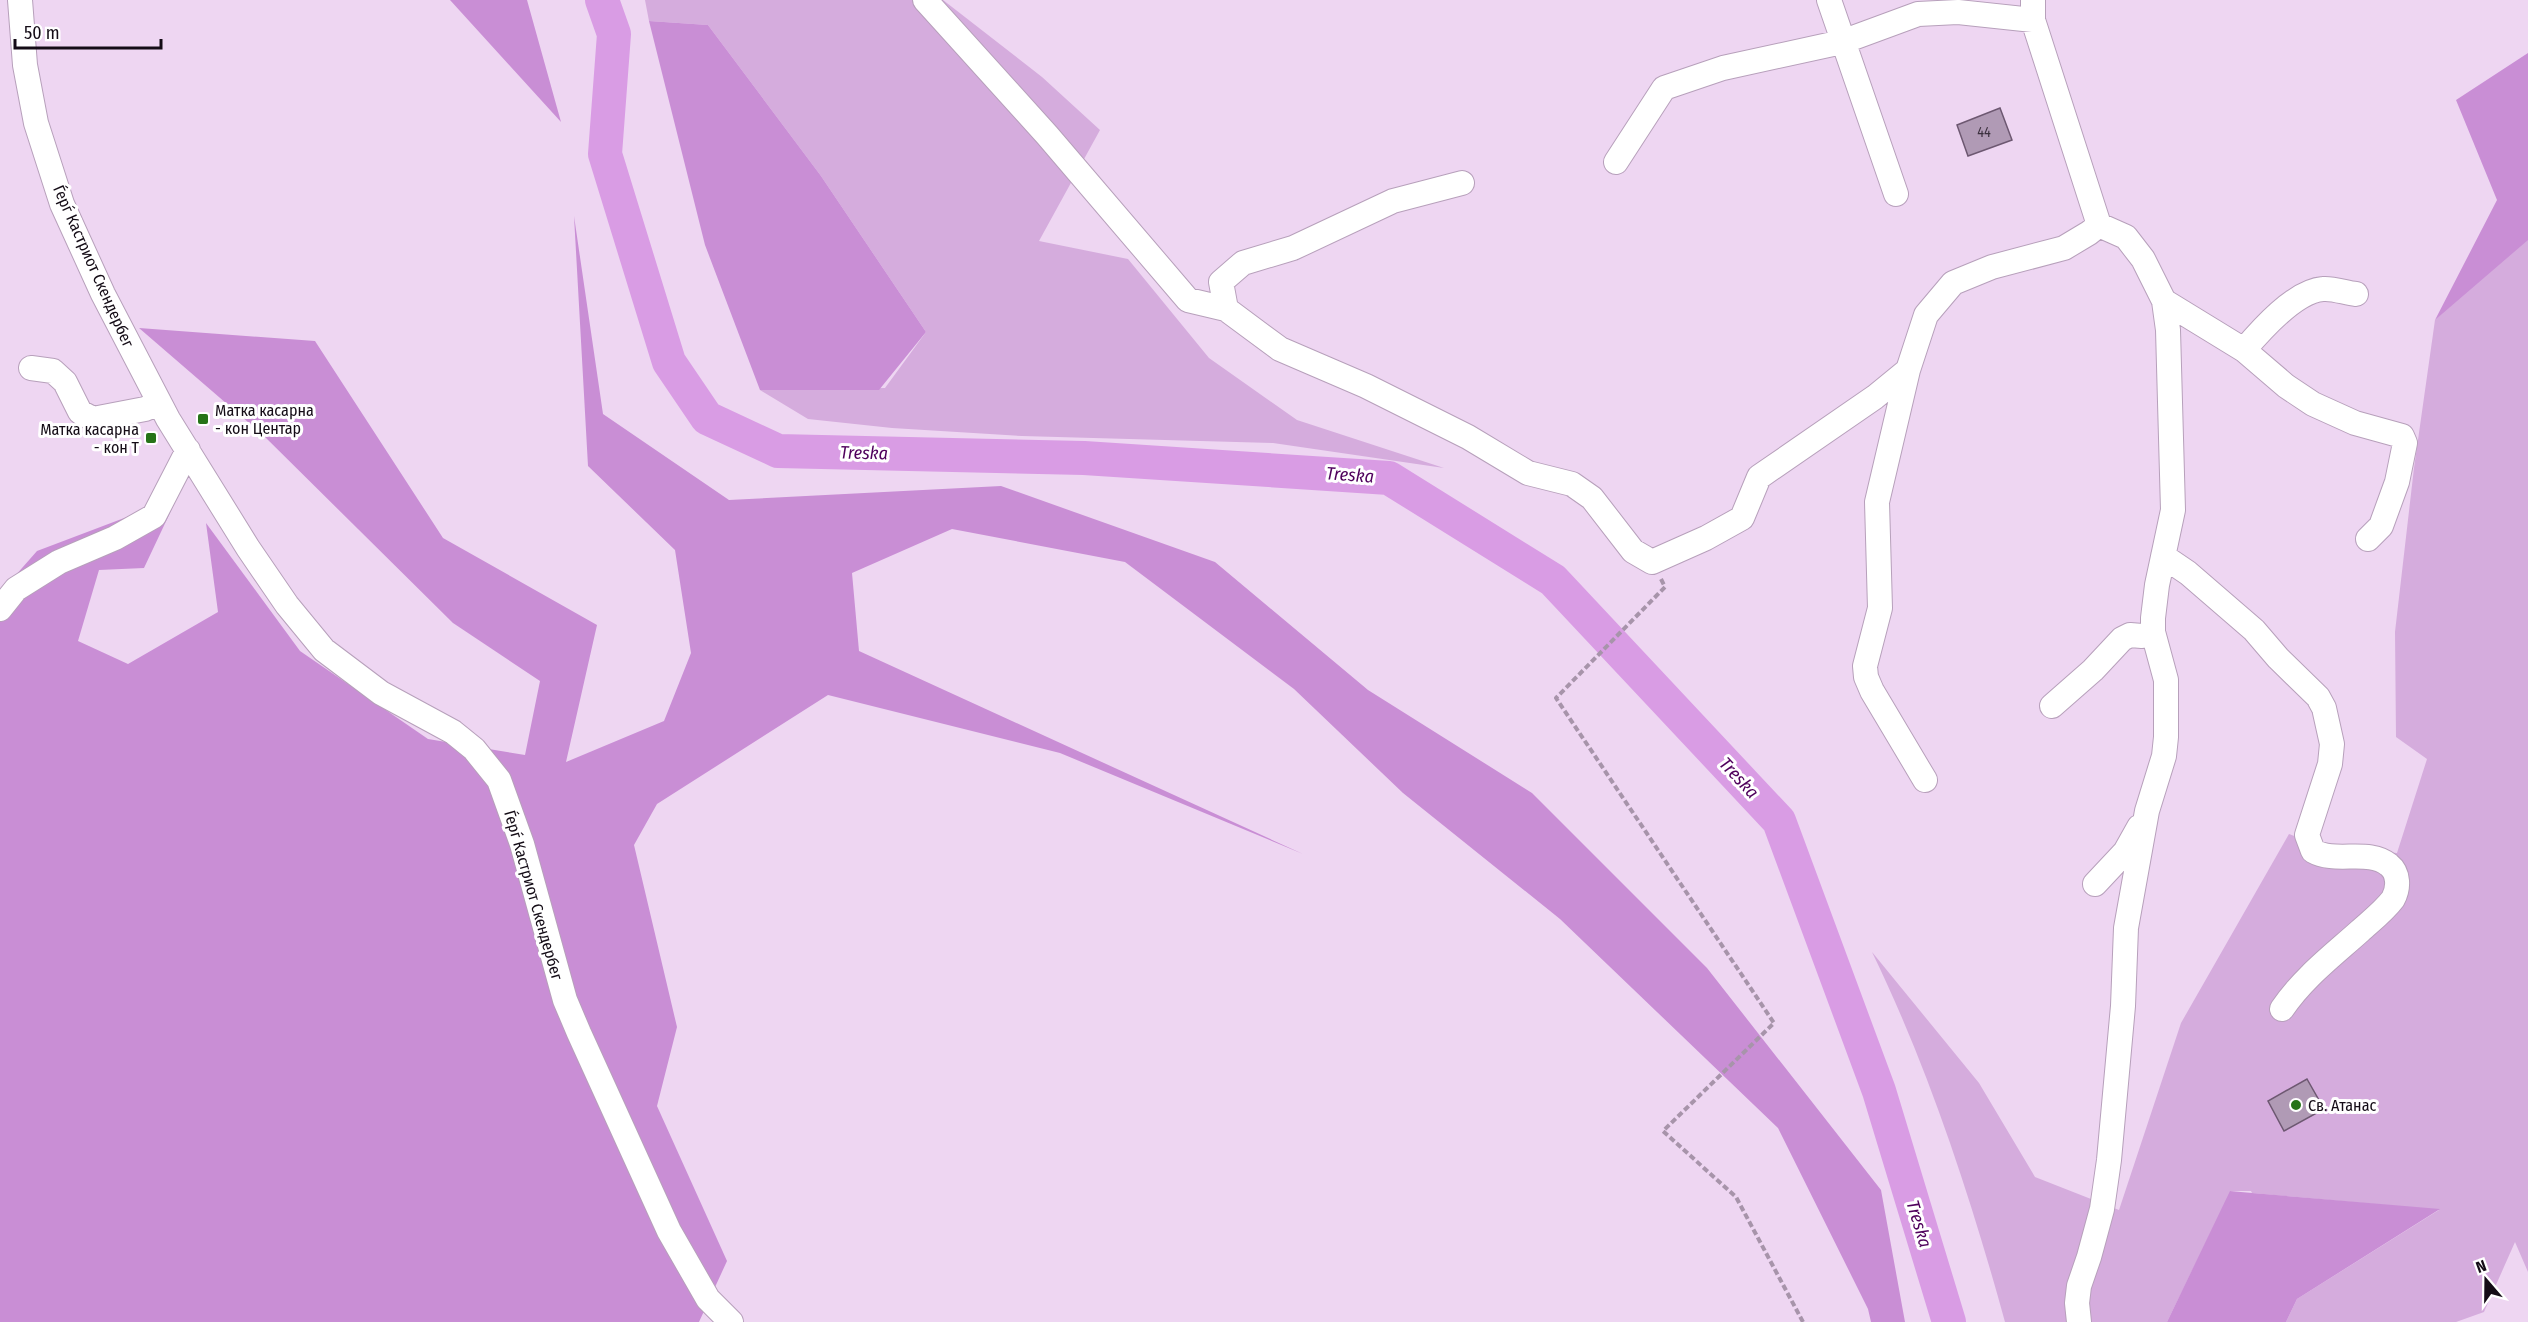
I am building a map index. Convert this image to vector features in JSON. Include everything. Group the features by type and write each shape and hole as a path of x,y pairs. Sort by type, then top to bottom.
{"street":[{"name":"Ѓерѓ Кастриот Скендербег","path":"20,0 25,65 36,123 62,204 103,294 159,403 248,548 287,605 324,650 381,693 453,732 474,749 499,780 522,844 555,969 579,1033 669,1231 708,1299 731,1322"},
{"path":"925,0 1047,135 1188,300 1226,309 1280,349 1377,391 1468,437 1528,473 1572,484 1592,498 1633,551 1652,562 1706,538 1742,518 1760,477 1875,397 1908,369"},
{"path":"1828,0 1896,194"},
{"path":"1616,162 1665,88 1723,68 1842,42 1918,15 2033,10 2099,225 2126,237 2143,259 2164,301 2168,330 2173,510 2153,608 2154,632 2166,680 2166,737 2164,756 2147,811 2126,928 2123,1006 2109,1160 2100,1217 2079,1286 2077,1303 2079,1322"},
{"path":"1226,309 1221,282 1243,263 1293,248 1393,201 1462,183"},
{"path":"1925,780 1872,691 1866,677 1865,666 1880,608 1878,502 1908,369 1926,315 1953,283 1992,267 2064,248 2099,225"},
{"path":"2244,350 2264,327 2309,292 2324,288 2356,294"},
{"path":"2164,301 2244,350 2286,386 2313,404 2355,423 2402,436 2405,443 2397,482 2381,526 2368,539"},
{"path":"31,368 53,371 65,382 80,412 93,419 145,409 159,403"},
{"path":"0,609 16,589 59,562 115,537 154,516 188,450"},
{"path":"2163,556 2195,578 2254,630 2278,658 2318,697 2324,708 2332,744 2330,764 2307,835 2313,851 2333,857 2375,859 2388,864 2394,871 2398,882 2394,897 2381,913 2296,987 2282,1009"},
{"path":"2052,706 2093,670 2122,639 2130,635 2142,636 2154,632"},
{"path":"2095,884 2125,852 2147,811"}],"path":[{"path":"1662,590 1556,698 1774,1023 1664,1131 1736,1197 1803,1322"}],"shaded area":[{"path":"450,0 527,0 561,122"},
{"path":"645,0 943,0 1042,77 1100,130 1039,241 1128,259 1209,358 1297,420 1444,468 1273,443 1022,436 892,428 808,419 760,390 885,388 926,332 821,176 708,25 649,21"},
{"path":"649,21 708,25 821,176 926,332 879,390 760,390 705,245"},
{"path":"2528,53 2528,240 2435,320 2497,200 2456,100"},
{"path":"574,216 603,414 729,500 1001,486 1215,562 1368,690 1532,793 1707,968 1881,1190 1905,1322 1871,1322 1868,1309 1778,1128 1560,919 1403,793 1294,689 1125,562 952,529 852,573 859,651 1303,854 1060,753 828,695 657,804 634,845 677,1027 657,1106 727,1261 699,1322 0,1322 0,593 37,551 177,498 144,568 99,570 78,641 128,664 218,612 206,523 300,651 428,739 525,755 540,681 453,623 264,436 139,328 315,341 443,538 597,625 566,762 664,721 691,653 675,550 588,466"},
{"path":"2528,237 2528,1272 2515,1242 2484,1312 2456,1322 2286,1322 2297,1299 2439,1210 2252,1193 2251,1191 2231,1191 2167,1322 2005,1322 1978,1228 1947,1134 1912,1041 1872,952 1979,1083 2035,1177 2119,1210 2181,1023 2289,834 2323,847 2397,853 2427,759 2396,737 2395,632 2414,468 2435,320 2467,288"},
{"path":"2230,1191 2440,1209 2297,1299 2286,1322 2167,1322"}],"building":[{"path":"2000,108 2012,140 1968,156 1957,125"},
{"name":"Св. Атанас","path":"2307,1079 2324,1109 2284,1131 2268,1101"}],"waterway":[{"name":"Treska","path":"602,0 614,34 605,154 669,362 707,418 778,451 1084,458 1389,478 1553,580 1779,821 1879,1091 1949,1322"}],"place":[{"name":"Матка касарна - кон Центар","path":"203,419"},
{"name":"Матка касарна - кон Т","path":"151,438"},
{"name":"Св. Атанас","path":"2296,1105"}]}
